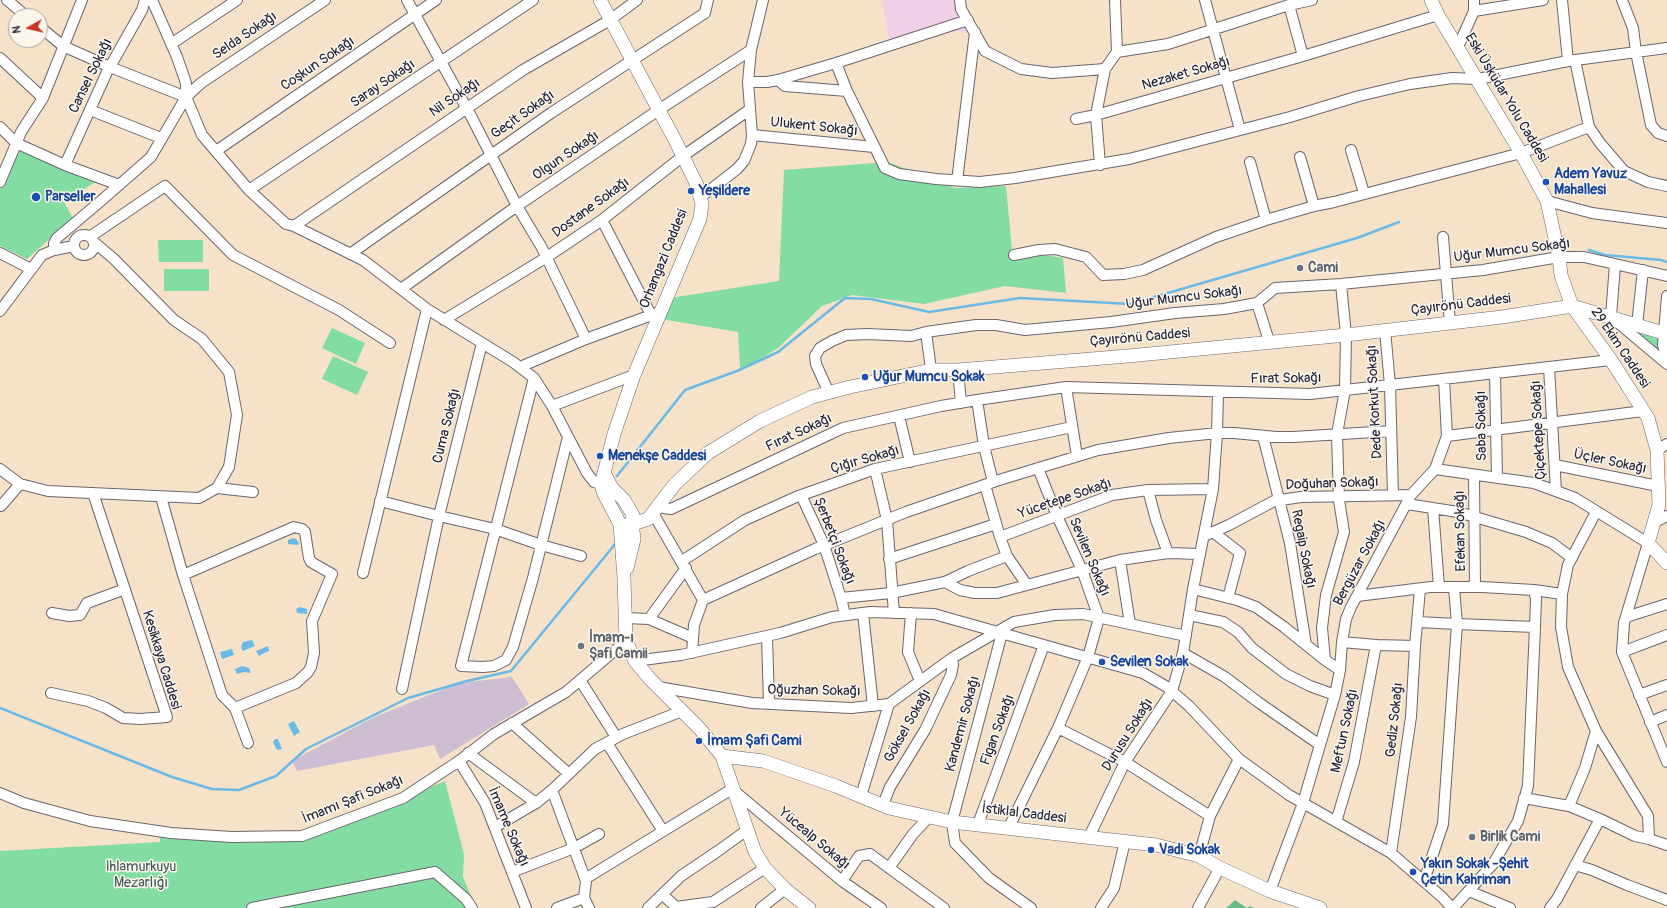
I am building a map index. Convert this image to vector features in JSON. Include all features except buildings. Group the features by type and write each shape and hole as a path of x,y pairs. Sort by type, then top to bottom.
{"street":[{"path":"7,0 16,8"},
{"path":"0,182 21,132 44,98 82,0"},
{"name":"Cansel Sokağı","path":"65,165 110,67 142,10 145,0"},
{"path":"152,0 186,83 186,97 202,135 249,190 286,224 294,226 363,260 427,309 520,367 534,378 552,406 587,473 594,482 605,481"},
{"path":"171,44 236,0"},
{"name":"Selda Sokağı","path":"54,250 54,243 57,238 151,157 186,97 202,83 325,0"},
{"path":"407,0 517,206 547,257 586,339"},
{"name":"Coşkun Sokağı","path":"216,151 436,0"},
{"name":"Saray Sokağı","path":"249,190 533,0"},
{"name":"Orhangazi Caddesi","path":"600,0 660,109 697,184 701,197 700,219 656,313 614,434 605,481"},
{"name":"Nil Sokağı","path":"294,226 523,70 610,20 637,0"},
{"name":"Geçit Sokağı","path":"350,254 551,113 705,13 708,0"},
{"path":"701,197 737,169 748,153 752,135 748,82 751,50 763,0"},
{"path":"960,0 961,9 985,51 1021,69 1052,73 1105,69"},
{"path":"1100,165 1096,114 1105,69 1117,52 1115,0"},
{"path":"1205,0 1240,130"},
{"path":"1117,52 1168,44 1289,5 1312,0"},
{"name":"Eski Üsküdar Yolu Caddesi","path":"1431,0 1438,15 1478,79 1521,153 1547,201 1559,256 1561,275 1572,306"},
{"path":"1458,47 1474,11 1474,0"},
{"path":"1474,11 1543,0"},
{"path":"1622,0 1631,20 1651,125 1658,133 1667,136"},
{"path":"1565,1 1571,60 1589,127 1600,143 1624,171 1648,182 1665,186 1667,176"},
{"path":"1289,5 1303,56"},
{"name":"Nezaket Sokağı","path":"1076,119 1303,56 1438,15"},
{"path":"748,82 767,82 778,80 836,63 968,20"},
{"path":"957,181 975,32"},
{"path":"48,34 63,46 110,67 186,97"},
{"path":"836,63 847,91 882,164 888,170 899,174 957,181 980,182 1100,165 1129,159 1290,117 1387,89 1452,78 1478,79 1571,60 1667,48"},
{"name":"Olgun Sokağı","path":"401,289 517,206 660,109 751,50"},
{"path":"0,58 44,98"},
{"path":"778,80 785,86 847,91"},
{"path":"90,110 161,138"},
{"name":"Dostane Sokağı","path":"444,320 547,257 602,220 682,156 749,110"},
{"path":"0,127 16,143 65,165 119,184"},
{"path":"1014,256 1039,250 1055,249 1086,257 1103,275 1124,274 1143,270 1216,237 1266,220 1314,206 1521,153 1589,127"},
{"name":"Ulukent Sokağı","path":"752,135 874,147"},
{"path":"1351,150 1364,193"},
{"path":"1300,157 1314,206"},
{"path":"1250,162 1266,220"},
{"path":"93,240 165,186 233,255 339,310 390,343"},
{"path":"1547,201 1592,213 1667,223"},
{"path":"520,367 586,339 656,313 602,220"},
{"path":"0,469 20,484 48,491 199,498 216,488 229,467 237,415 229,372 202,339 174,320 114,259 93,240 83,234 76,238 74,246 78,253 86,255 93,251 93,240"},
{"path":"1443,237 1450,323"},
{"path":"0,312 42,255 54,250 74,246"},
{"path":"0,253 31,269"},
{"name":"Uğur Mumcu Sokağı","path":"829,393 816,364 815,356 820,348 846,335 867,334 911,336 926,332 976,325 996,325 1025,330 1224,309 1257,303 1275,288 1341,284 1483,270 1559,256 1584,257 1667,276"},
{"path":"1615,264 1610,317 1667,364"},
{"path":"1637,324 1643,270"},
{"path":"1325,660 1322,628 1326,595 1344,532 1340,496 1337,434 1345,390 1346,335 1341,284"},
{"path":"1667,296 1666,333 1663,345 1667,360"},
{"path":"1257,303 1269,341"},
{"name":"Çayırönü Caddesi","path":"655,510 675,484 708,453 760,420 812,397 931,370 958,370 1128,356 1269,341 1346,335 1450,323 1572,306 1666,333"},
{"name":"29 Ekim Caddesi","path":"1572,306 1611,360 1648,418 1662,447 1658,486 1659,505 1648,543"},
{"path":"363,573 427,309"},
{"name":"Dede Korkut Sokağı","path":"1384,330 1390,385 1390,431 1394,496"},
{"path":"926,332 931,370"},
{"name":"Cuma Sokağı","path":"402,689 440,516 482,343"},
{"name":"Fırat Sokağı","path":"655,510 671,509 843,428 977,400 1066,387 1218,393 1310,394 1611,360"},
{"name":"Çiçektepe Sokağı","path":"1550,367 1554,422 1556,491"},
{"path":"958,370 961,403"},
{"name":"Saba Sokağı","path":"1495,373 1497,478"},
{"path":"552,406 634,375"},
{"path":"534,378 461,666 494,666 506,660 513,647 541,545 568,436"},
{"path":"1409,500 1435,469 1447,436 1444,379"},
{"path":"1066,387 1077,456"},
{"name":"Durusu Sokağı","path":"1089,837 1125,762 1172,691 1183,653 1200,554 1208,534 1217,433 1218,393"},
{"path":"977,400 996,524 1007,556 1027,586"},
{"path":"1447,436 1643,411"},
{"path":"899,416 910,462"},
{"name":"Çığır Sokağı","path":"649,620 684,565 745,520 801,495 876,469 1072,427"},
{"path":"692,653 694,625 703,600 824,545 887,520 1038,468 1098,450 1169,438 1234,432 1263,436 1293,437 1390,431"},
{"name":"Regaip Sokağı","path":"1263,436 1290,544 1306,645"},
{"name":"Üçler Sokağı","path":"1555,465 1658,486"},
{"name":"Sevilen Sokağı","path":"1008,829 1058,728 1088,657 1099,618 1082,570 1057,516 1038,468"},
{"path":"876,469 887,520 894,612"},
{"path":"1435,469 1534,484 1575,498 1648,543 1667,563"},
{"name":"Efekan Sokağı","path":"1474,475 1476,587"},
{"path":"605,481 621,498 634,539 624,578 626,641 634,662 700,729 722,756 732,789 755,852 765,868 785,889 809,908"},
{"path":"605,481 604,494 612,510 628,520 648,519 655,510 703,600"},
{"path":"1,506 20,484"},
{"path":"216,488 253,492"},
{"name":"Yücetepe Sokağı","path":"1000,537 1112,495 1148,490 1213,489"},
{"path":"1148,490 1156,520 1168,553"},
{"name":"Kesikkaya Caddesi","path":"51,693 88,701 106,708 124,718 167,718 93,493"},
{"name":"Şerbetçi Sokağı","path":"801,495 824,545 845,615"},
{"name":"Doğuhan Sokağı","path":"1208,534 1274,501 1301,497 1394,496 1434,508 1458,512 1526,532 1552,543 1572,558"},
{"path":"161,497 183,575 222,694 235,708 248,743"},
{"path":"612,510 611,504 613,500 621,498"},
{"name":"Bergüzar Sokağı","path":"1335,695 1340,670 1342,642 1346,619 1409,500"},
{"path":"380,501 495,529 541,545 581,556"},
{"path":"1434,508 1439,587"},
{"path":"1596,512 1568,565 1562,594 1561,627 1568,667 1596,731 1648,816 1649,839"},
{"path":"1655,522 1667,516"},
{"path":"889,559 996,524"},
{"path":"183,575 294,526 305,532 308,558 311,562 332,574 312,621 314,653 308,672 296,682 235,708"},
{"path":"1208,534 1240,553 1228,598"},
{"path":"1648,543 1624,623 1622,652 1667,762"},
{"path":"945,582 960,590 974,593 997,593 1120,560 1168,553 1200,554"},
{"path":"841,598 892,593 945,582 968,571 1007,556"},
{"path":"1120,560 1130,624"},
{"path":"1357,596 1439,587 1534,590 1562,594"},
{"path":"1424,881 1443,824 1457,624 1454,587"},
{"path":"52,613 69,616 80,615 87,603 125,589"},
{"path":"1193,589 1256,607 1340,670"},
{"name":"Gediz Sokağı","path":"1391,853 1411,717 1420,589"},
{"path":"634,662 692,653 767,636 832,617 863,613 894,612 934,614 1143,673 1172,691 1189,706 1239,759 1289,795 1391,853 1442,897 1452,908 1494,864 1518,821 1528,786 1536,599 1534,590"},
{"path":"1626,617 1667,604"},
{"path":"863,613 873,706"},
{"path":"911,613 908,652 920,680"},
{"path":"861,796 889,704 952,658 1000,632 1014,622 1055,615 1083,614 1186,636"},
{"path":"1189,615 1223,622 1238,632 1252,648 1286,674 1310,686 1335,695 1303,803 1270,891"},
{"path":"626,618 649,620 693,638"},
{"path":"1418,622 1535,627"},
{"name":"Kandemir Sokağı","path":"952,822 1000,632"},
{"path":"1622,652 1667,635"},
{"path":"767,636 769,704"},
{"name":"İmamı Şafi Sokağı","path":"0,793 24,803 90,821 171,833 231,836 302,836 403,798 459,761 494,734 566,692 626,641"},
{"path":"1342,642 1415,646"},
{"name":"Figan Sokağı","path":"978,824 1044,645"},
{"name":"Meftun Sokağı","path":"1336,822 1354,762 1376,645"},
{"path":"1183,653 1225,676 1258,702 1320,745"},
{"name":"Göksel Sokağı","path":"883,805 890,787 925,730 948,682 953,665 952,658"},
{"path":"580,680 616,737"},
{"path":"1639,695 1667,685"},
{"name":"Oğuzhan Sokağı","path":"658,687 752,704 851,708 889,704"},
{"path":"495,827 536,803 552,790 595,749 616,737 682,711"},
{"path":"1650,722 1667,715"},
{"path":"512,723 569,774"},
{"path":"1058,728 1125,762 1210,816"},
{"path":"1569,806 1585,768 1596,731"},
{"path":"607,743 663,831"},
{"path":"468,753 536,803"},
{"name":"İstiklal Caddesi","path":"722,756 763,762 883,805 952,822 1156,845 1199,856 1218,867 1270,891 1320,908"},
{"path":"1199,856 1210,816 1239,759"},
{"name":"İmame Sokağı","path":"459,761 485,803 526,908"},
{"path":"585,879 732,789"},
{"name":"Yücealp Sokağı","path":"732,789 842,881 881,908"},
{"path":"552,790 585,879 584,898 589,908"},
{"path":"1524,798 1569,806 1635,836 1667,845"},
{"path":"889,868 913,834 929,817"},
{"path":"1550,908 1557,899 1600,819"},
{"path":"952,822 955,843 989,878 1031,908"},
{"path":"648,908 681,876 718,852 747,830"},
{"path":"512,872 574,848 599,834"},
{"path":"1101,908 1114,888 1125,841"},
{"path":"842,881 859,856 870,854 944,908"},
{"path":"1575,865 1592,870 1667,900"},
{"path":"1198,908 1216,875 1218,867"},
{"path":"663,895 676,907 713,902 765,868"},
{"path":"252,908 435,872 466,899 472,908"},
{"path":"761,908 785,889"},
{"path":"1469,891 1510,908"},
{"path":"557,908 584,898"}],"shaded area":[{"path":"882,0 965,0 980,33 950,30 890,47"},
{"path":"512,677 529,704 440,759 434,745 297,771 292,761 372,718 459,683"}],"green space":[{"path":"16,150 97,181 64,202 73,218 27,259 0,246 0,190"},
{"path":"888,162 955,188 1006,186 1012,250 1063,258 1066,293 1005,286 924,304 852,295 822,306 778,348 756,362 740,368 738,332 661,319 670,298 779,281 784,170"},
{"path":"158,240 203,240 203,262 159,262"},
{"path":"164,269 209,269 209,291 164,291"},
{"path":"332,328 365,343 356,364 322,348"},
{"path":"1632,330 1658,339 1658,348 1660,351"},
{"path":"333,356 368,372 357,395 322,379"},
{"name":"Ihlamurkuyu Mezarlığı","path":"445,781 464,854 463,877 476,908 0,908 0,851 160,842 160,833 255,843 361,817"},
{"path":"1235,900 1247,908 1226,908"}],"water":[{"path":"294,538 297,540 298,545 288,544 288,540"},
{"path":"300,607 307,609 307,614 297,613 296,609"},
{"path":"252,640 255,646 243,651 241,647 243,642"},
{"path":"268,646 269,651 259,656 256,651"},
{"path":"232,649 234,655 222,659 220,652"},
{"path":"242,666 249,668 251,673 244,672 237,674 235,669"},
{"path":"294,721 300,732 294,736 288,724"},
{"path":"275,739 278,739 282,749 277,750 273,742"}],"waterway":[{"path":"617,476 685,390 737,371 778,352 845,298 871,299 929,312 1020,298 1130,304 1357,238 1399,222"},
{"path":"1589,250 1605,255 1661,260 1667,262"},
{"path":"0,708 172,777 212,789 239,790 276,776 306,749 408,698 467,681 511,671 616,543"}],"place":[{"name":"Adem Yavuz Mahallesi","path":"1546,182"},
{"name":"Yeşildere","path":"691,191"},
{"name":"Parseller","path":"36,197"},
{"name":"Cami","path":"1300,268"},
{"name":"Uğur Mumcu Sokak","path":"865,377"},
{"name":"Menekşe Caddesi","path":"600,456"},
{"name":"İmam-ı Şafi Camii","path":"581,646"},
{"name":"Sevilen Sokak","path":"1102,662"},
{"name":"İmam Şafi Cami","path":"699,741"},
{"name":"Birlik Cami","path":"1472,837"},
{"name":"Vadi Sokak","path":"1151,850"},
{"name":"Yakın Sokak -Şehit Çetin Kahriman","path":"1413,872"}]}
